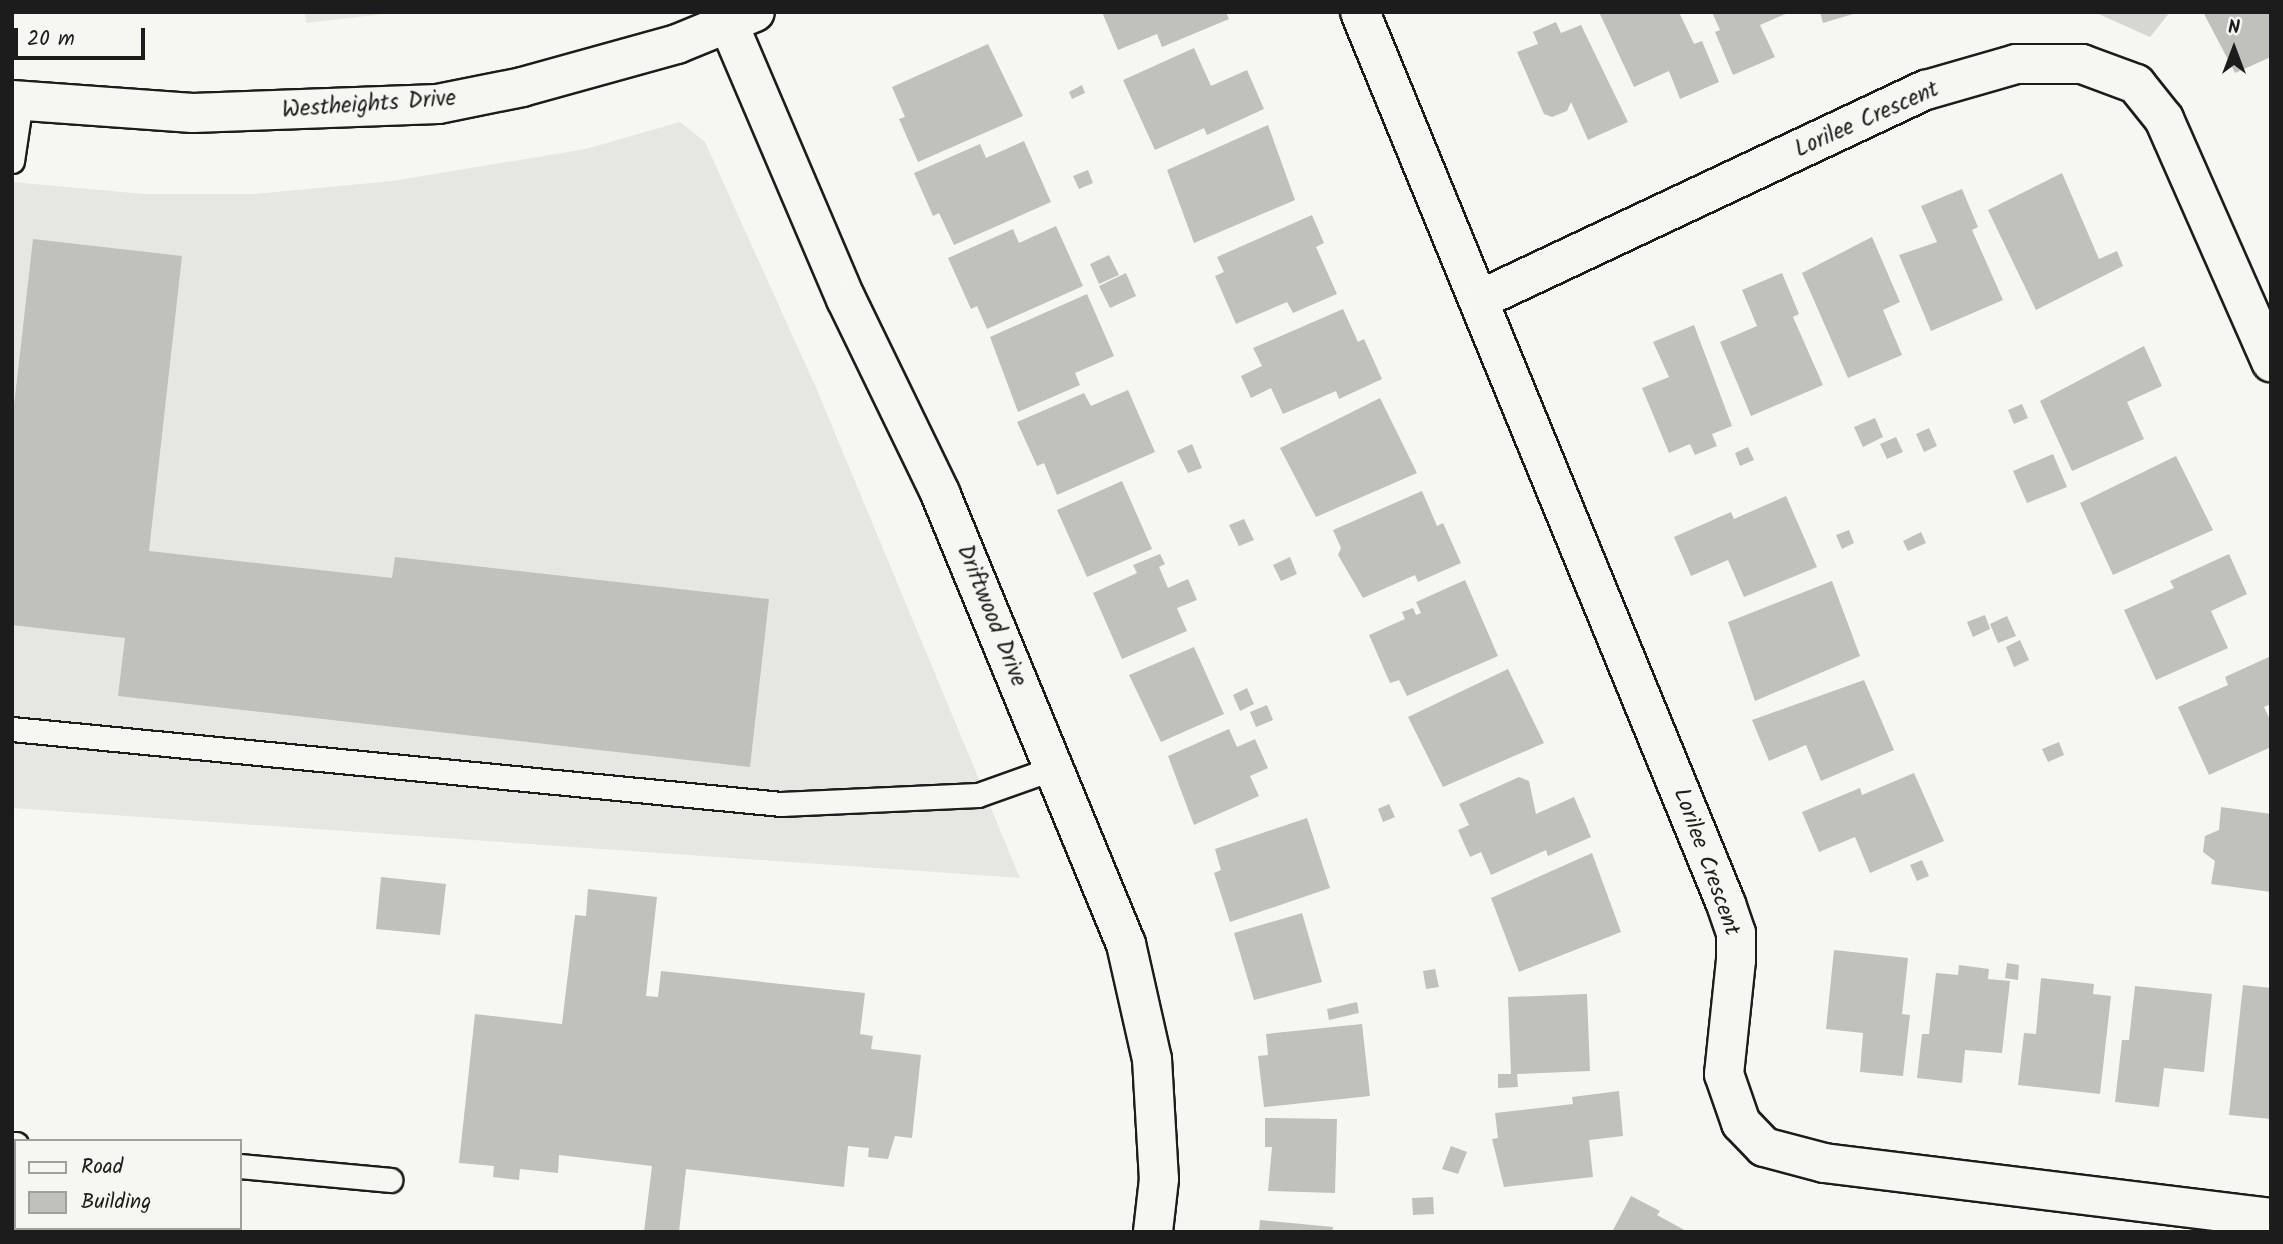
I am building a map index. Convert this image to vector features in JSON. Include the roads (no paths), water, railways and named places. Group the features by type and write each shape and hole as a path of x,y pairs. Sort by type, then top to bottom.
{"street":[{"name":"Lorilee Crescent","path":"1360,12 1481,299 1736,933 1724,1074 1741,1123 1764,1147 1824,1163 2271,1218"},
{"name":"Westheights Drive","path":"16,100 193,113 438,104 522,87 742,18"},
{"name":"Driftwood Drive","path":"742,18 846,299 940,493 1126,944 1152,1059 1159,1179 1153,1232"},
{"name":"Lorilee Crescent","path":"1481,299 1926,90 2016,64 2082,64 2136,84 2164,119 2271,362"}],"lane":[{"path":"12,161 16,100"},
{"path":"12,729 781,804 978,795 1054,768"},
{"path":"242,1166 390,1180"}]}
